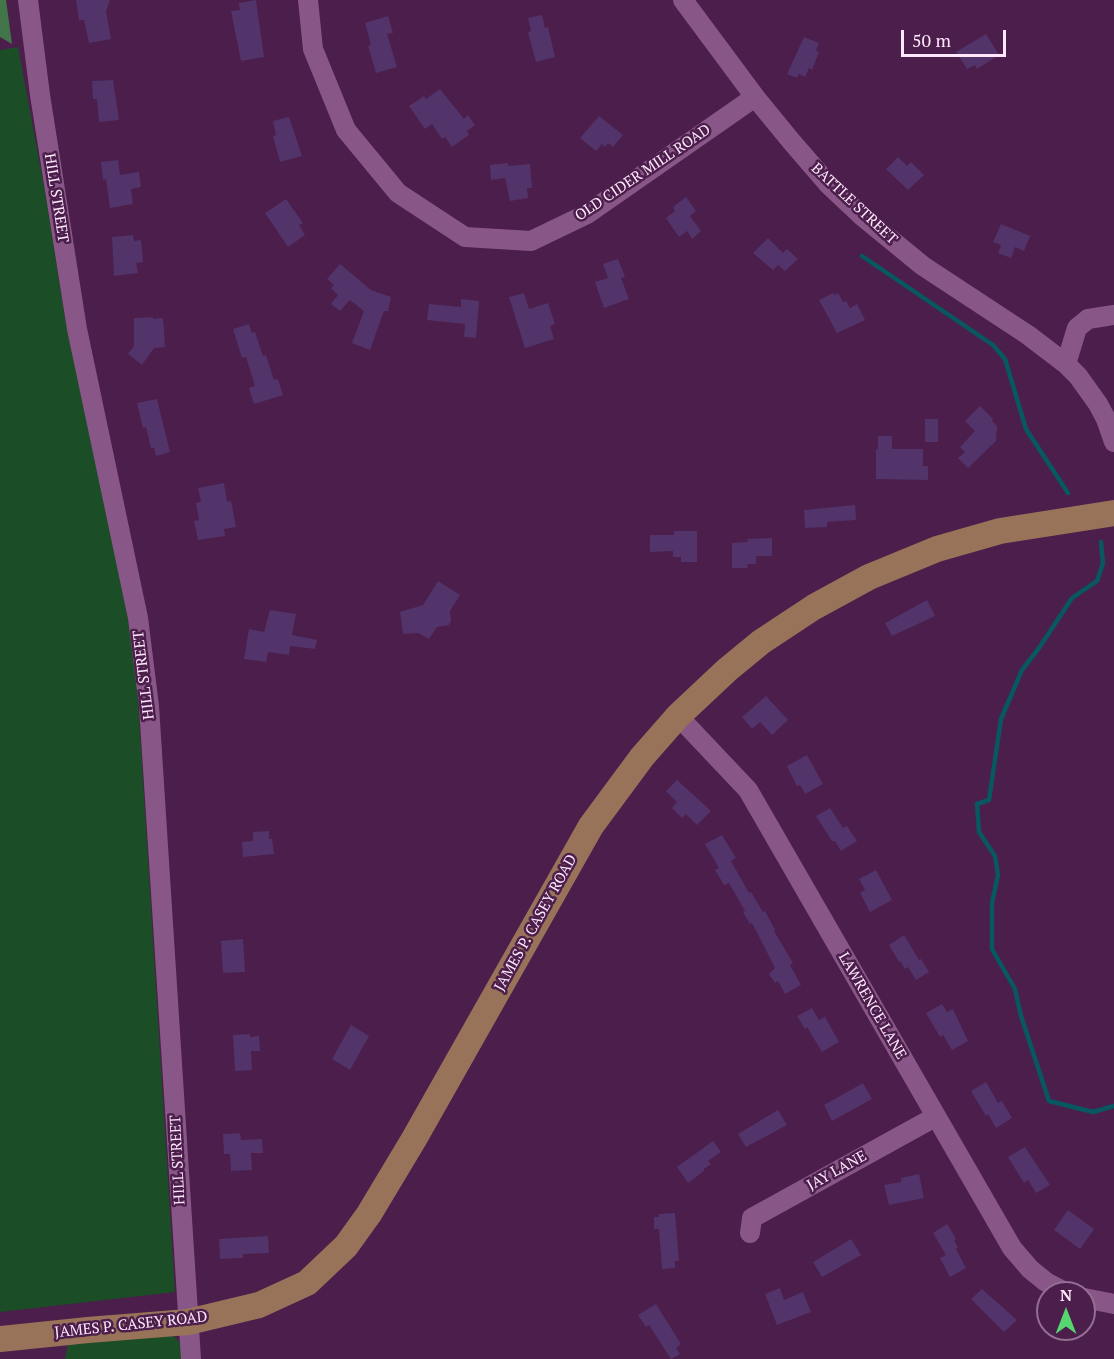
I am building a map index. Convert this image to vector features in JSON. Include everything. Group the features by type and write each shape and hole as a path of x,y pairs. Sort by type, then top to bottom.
{"main road":[{"name":"JAMES P. CASEY ROAD","path":"0,1340 188,1322 260,1305 308,1283 346,1246 369,1214 414,1139 591,826 642,757 678,716 727,669 761,642 814,607 869,577 937,549 1000,531 1114,513"}],"street":[{"name":"HILL STREET","path":"28,0 40,95 77,329 138,618 149,706 191,1359"},
{"name":"OLD CIDER MILL ROAD","path":"308,0 313,49 346,130 398,193 465,237 531,241 587,214 755,96"},
{"name":"BATTLE STREET","path":"683,0 755,96 814,167 862,216 923,266 1029,335 1066,364 1078,376 1098,404 1114,442"},
{"path":"1066,364 1077,328 1089,319 1114,315"},
{"name":"LAWRENCE LANE","path":"678,716 748,790 1012,1248 1030,1269 1045,1281"},
{"name":"JAY LANE","path":"750,1233 752,1218 935,1117"},
{"path":"1096,1301 1114,1304"}],"green space":[{"path":"0,0 6,0 12,44 0,37"},
{"path":"18,47 46,197 65,319 127,613 137,684 175,1292 0,1312 0,50"},
{"path":"163,1332 174,1336 181,1344 182,1359 65,1359 68,1343"}],"building":[{"path":"76,0 110,0 106,11 111,39 89,43 84,20 79,20"},
{"path":"256,0 264,57 241,61 231,11 240,10 239,3"},
{"path":"542,15 545,28 548,27 555,57 536,62 528,32 531,31 528,18"},
{"path":"388,16 393,33 387,34 397,67 376,73 368,46 371,45 365,23"},
{"path":"986,34 999,55 977,69 975,65 967,69 956,52"},
{"path":"804,37 819,43 816,51 819,52 812,70 809,68 805,77 799,74 797,78 787,74"},
{"path":"113,80 119,120 99,122 97,99 93,99 92,81"},
{"path":"440,89 464,119 468,115 475,125 467,131 469,135 452,147 445,137 442,139 432,124 425,129 409,106 424,96 426,99"},
{"path":"599,116 623,135 613,147 608,143 605,147 602,144 596,151 580,138"},
{"path":"289,117 302,156 280,162 273,136 276,135 273,121"},
{"path":"898,157 907,166 911,162 924,175 908,190 886,169"},
{"path":"118,160 120,175 139,172 141,187 131,189 133,204 110,208 101,162"},
{"path":"508,163 508,166 530,164 532,188 527,188 528,198 510,201 505,178 491,180 490,165"},
{"path":"686,197 696,211 690,216 701,231 692,239 687,231 679,237 666,218 675,211 673,207"},
{"path":"286,199 303,223 299,225 305,235 288,247 265,213"},
{"path":"1001,224 1030,236 1024,251 1015,247 1011,258 998,253 1001,245 993,242"},
{"path":"133,235 134,241 141,240 143,262 136,263 138,273 114,276 112,237"},
{"path":"768,238 783,253 787,249 798,259 785,271 778,265 773,270 753,253"},
{"path":"618,259 625,277 621,278 629,299 604,308 595,282 608,278 603,264"},
{"path":"340,264 371,290 391,297 388,311 384,311 370,350 352,343 364,311 350,300 340,311 331,304 338,295 331,288 334,285 327,279"},
{"path":"524,293 529,309 548,303 555,324 550,326 554,339 525,348 509,297"},
{"path":"833,293 835,295 838,293 850,308 857,304 865,320 837,333 819,300"},
{"path":"461,299 479,301 476,338 464,337 465,324 427,320 429,304 461,307"},
{"path":"153,317 153,319 163,318 165,347 154,348 142,365 128,354 134,346 134,318"},
{"path":"249,324 252,333 255,332 263,356 266,355 274,380 278,379 283,395 254,404 249,388 255,386 246,357 242,358 233,329"},
{"path":"157,399 170,452 156,456 154,448 151,448 146,427 143,428 137,403"},
{"path":"980,406 997,426 996,441 968,468 958,458 965,452 960,447 975,431 965,421"},
{"path":"925,419 938,419 938,442 925,442"},
{"path":"878,436 892,436 892,449 923,449 923,466 928,466 928,480 876,479"},
{"path":"224,483 227,502 231,501 236,527 224,529 225,536 198,540 194,521 199,520 196,503 201,502 198,488"},
{"path":"855,505 856,520 827,522 827,527 805,528 804,510"},
{"path":"674,531 697,531 697,562 681,562 681,557 673,557 673,551 650,552 650,535 674,535"},
{"path":"772,538 772,556 756,556 756,564 747,564 748,568 732,568 732,543 748,542 747,539"},
{"path":"438,581 460,595 450,611 449,625 437,627 429,639 418,633 403,634 400,612 423,605"},
{"path":"927,600 935,616 892,636 885,623"},
{"path":"270,610 296,614 292,635 317,640 315,649 290,646 289,655 268,652 266,662 244,659 249,629 264,632"},
{"path":"766,696 788,720 772,735 760,722 752,729 742,717"},
{"path":"807,755 823,784 805,794 800,785 797,786 787,766"},
{"path":"677,780 711,811 697,825 686,814 682,818 672,808 677,802 666,791"},
{"path":"830,808 843,828 847,826 857,841 841,851 816,816"},
{"path":"269,831 274,854 243,857 242,842 253,841 253,832"},
{"path":"722,835 736,858 731,861 749,893 751,892 763,912 765,911 793,963 790,965 801,985 785,994 778,981 775,983 769,974 775,968 752,923 750,924 743,912 745,911 729,883 724,885 715,870 719,868 705,844"},
{"path":"876,870 892,900 870,912 860,893 865,890 859,879"},
{"path":"904,935 929,972 916,980 908,967 905,969 899,962 889,945"},
{"path":"243,939 245,972 223,973 221,941"},
{"path":"942,1004 947,1012 953,1009 968,1041 952,1050 943,1035 940,1037 926,1013"},
{"path":"812,1008 819,1020 825,1017 839,1042 822,1052 807,1027 805,1029 797,1016"},
{"path":"351,1025 369,1036 350,1070 332,1059"},
{"path":"250,1034 250,1037 259,1036 260,1051 251,1051 252,1070 235,1071 233,1035"},
{"path":"986,1082 998,1103 1002,1101 1012,1118 996,1128 971,1091"},
{"path":"863,1083 872,1099 832,1121 824,1105"},
{"path":"778,1110 787,1125 746,1147 738,1134"},
{"path":"240,1133 241,1140 262,1139 263,1153 251,1153 252,1170 231,1171 230,1154 224,1154 223,1134"},
{"path":"713,1141 721,1152 708,1161 711,1164 688,1183 677,1167"},
{"path":"1025,1147 1050,1185 1036,1193 1028,1180 1024,1183 1008,1157"},
{"path":"919,1174 924,1198 889,1205 884,1185 901,1182 901,1178"},
{"path":"1068,1210 1094,1229 1080,1249 1054,1230"},
{"path":"675,1213 679,1261 675,1261 675,1268 662,1269 659,1229 654,1229 654,1217 659,1217 659,1214"},
{"path":"947,1224 956,1239 954,1240 958,1247 956,1249 966,1268 950,1277 940,1258 946,1255 933,1233"},
{"path":"268,1236 269,1253 243,1254 243,1258 220,1259 219,1239"},
{"path":"851,1239 861,1255 822,1277 813,1262"},
{"path":"780,1288 784,1300 803,1292 811,1312 777,1325 765,1294"},
{"path":"982,1289 1017,1320 1004,1332 971,1299"},
{"path":"656,1304 681,1344 676,1348 680,1354 671,1359 649,1325 646,1327 638,1315"}],"waterway":[{"path":"862,256 993,345 1005,359 1026,429 1068,493"},
{"path":"1101,542 1103,563 1097,581 1072,598 1022,670 1001,719 989,800 977,804 979,832 995,856 998,875 992,903 992,949 1015,989 1021,1016 1049,1101 1093,1112 1114,1106"}]}
